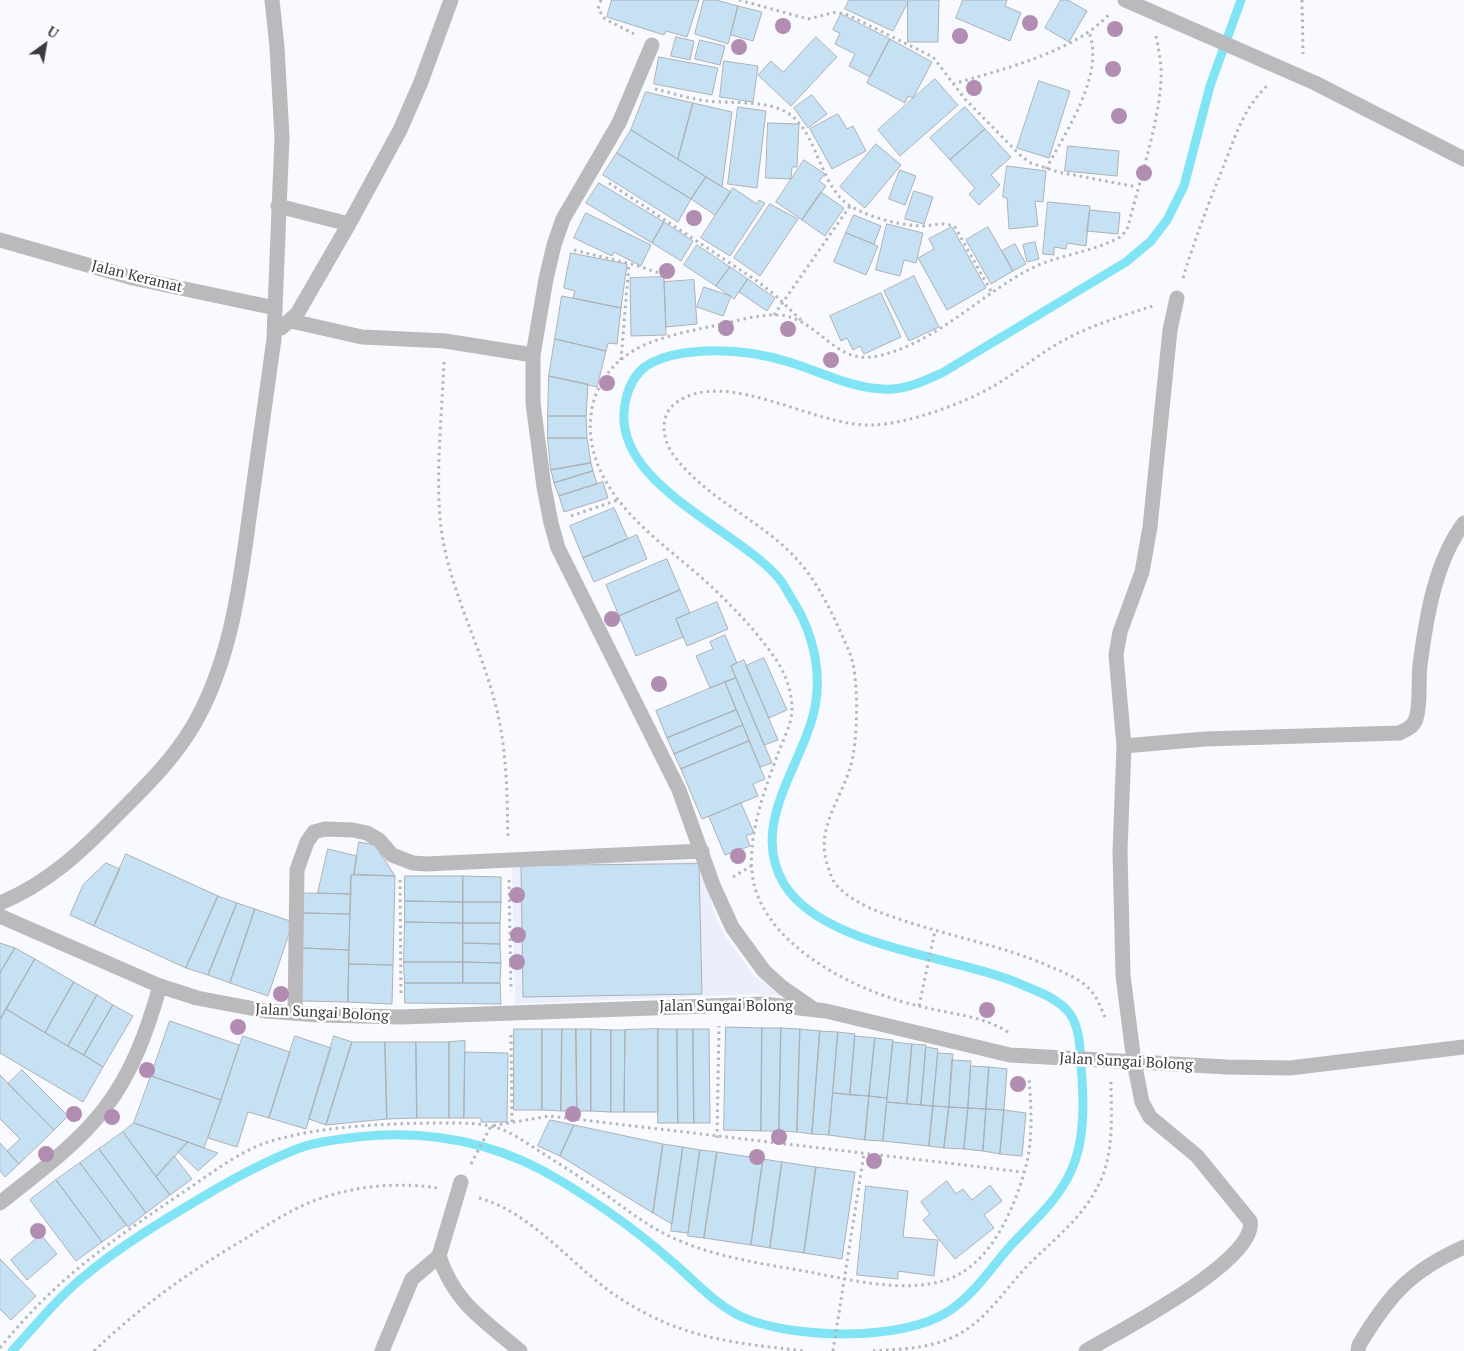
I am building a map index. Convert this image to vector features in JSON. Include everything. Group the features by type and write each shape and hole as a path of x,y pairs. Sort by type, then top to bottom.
{"street":[{"path":"0,903 22,894 50,876 91,842 166,765 192,727 212,690 226,646 238,594 275,329 281,119 272,0"},
{"path":"275,329 291,321 297,314 350,224 403,122 421,82 451,0"},
{"path":"1125,0 1164,19 1287,72 1464,159"},
{"path":"652,45 638,84 620,123 564,219 554,245 532,354 533,403 551,522 569,572 679,790 724,912 746,949 764,971 783,988 812,1008"},
{"path":"278,206 350,224"},
{"name":"Jalan Keramat","path":"0,240 133,278 275,308"},
{"path":"1086,1351 1190,1289 1217,1270 1246,1240 1251,1227 1250,1221 1197,1156 1150,1117 1142,1102 1134,1062 1123,975 1120,851 1124,746 1116,655 1120,632 1142,572 1150,526 1170,330 1177,298"},
{"path":"291,321 362,337 445,342 532,354"},
{"path":"1124,746 1204,739 1399,733 1408,729 1416,720 1420,664 1436,583 1447,549 1464,523"},
{"path":"295,1014 298,870 307,842 314,832 325,829 353,830 367,833 379,840 392,856 426,864 702,852"},
{"name":"Jalan Sungai Bolong","path":"0,916 160,986 197,998 238,1007 295,1014 401,1017 719,1004 764,1004 812,1008 1010,1055 1227,1067 1290,1068 1464,1047"},
{"path":"0,1204 61,1152 106,1107 120,1086 142,1041 160,986"},
{"path":"382,1351 412,1279 439,1256 461,1182"},
{"path":"1358,1351 1359,1345 1380,1311 1407,1280 1447,1255 1464,1247"},
{"path":"439,1256 447,1279 458,1297 520,1351"}],"path":[{"path":"601,0 598,9 606,19 652,45"},
{"path":"739,0 808,19 836,12 848,15 925,52 939,64 953,84 1020,155 1046,169 1137,187"},
{"path":"1106,1026 1105,1017 1091,990 1069,975 1029,957 935,931 853,901 833,882 824,855 824,829 850,768 857,722 852,658 827,601 793,556 697,480 673,455 664,432 664,415 676,402 694,394 723,392 760,397 842,423 870,426 902,423 991,388 1035,357 1097,324 1177,298 1198,230 1238,129 1255,97 1270,83 1301,64 1303,52 1302,0"},
{"path":"953,84 1067,45 1089,32 1112,11"},
{"path":"591,172 757,281 784,303 805,325 841,352 852,356 878,356 924,338 950,324 992,293 1034,267 1122,236 1128,227 1157,110 1161,80 1160,57 1150,12"},
{"path":"1046,169 1091,77 1094,44 1089,32"},
{"path":"638,84 705,100 775,107 784,110 801,124 829,180 840,197 850,206 881,218 913,225 943,223 955,226 992,293"},
{"path":"773,316 784,303 850,206"},
{"path":"554,245 629,263 662,274"},
{"path":"621,361 629,263"},
{"path":"491,1126 515,1136 670,1236 731,1257 846,1279 887,1284 928,1284 947,1280 963,1272 977,1261 1005,1221 1027,1160 1034,1057 1015,1036 994,1023 884,996 833,971 803,954 783,936 771,920 755,886 751,866 763,793 793,713 790,690 780,665 754,630 713,588 636,521 618,500 601,472 593,451 589,415 597,391 621,361 641,346 677,334 773,316 788,317 805,325"},
{"path":"445,342 440,518 449,565 494,698 506,762 512,1123"},
{"path":"551,522 618,500"},
{"path":"400,859 401,1017"},
{"path":"919,1006 935,931"},
{"path":"717,1138 719,1004"},
{"path":"872,1351 923,1347 951,1338 987,1313 1031,1262 1074,1222 1092,1197 1103,1174 1111,1142 1107,1060"},
{"path":"0,1348 36,1306 74,1270 114,1239 227,1163 269,1142 345,1128 382,1124 491,1126 537,1118 559,1117 717,1138 1023,1172"},
{"path":"461,1182 491,1126"},
{"path":"834,1351 864,1154"},
{"path":"923,1347 928,1351"}],"shaded area":[{"path":"701,861 715,915 726,937 754,975 781,996 755,994 515,1004 512,865"}],"building":[{"path":"612,0 699,0 687,37 666,31 664,35 607,17"},
{"path":"704,0 716,0 738,6 728,44 695,34"},
{"path":"849,0 904,0 908,2 893,31 845,9"},
{"path":"908,0 939,0 938,42 908,42"},
{"path":"963,0 1007,0 1005,6 1021,13 1010,41 956,18"},
{"path":"1061,0 1068,0 1087,11 1069,42 1045,28"},
{"path":"738,6 762,12 753,41 731,35"},
{"path":"841,14 890,39 870,77 849,66 855,54 835,44 840,33 833,30"},
{"path":"676,37 694,41 690,60 671,56"},
{"path":"816,37 837,57 791,106 758,75 771,61 783,72"},
{"path":"890,39 932,62 913,98 908,96 905,103 867,83"},
{"path":"700,40 725,46 720,65 695,59"},
{"path":"659,57 718,68 712,95 654,84"},
{"path":"724,61 758,66 753,102 720,97"},
{"path":"935,79 958,105 900,156 878,130"},
{"path":"1039,81 1070,91 1049,158 1017,148"},
{"path":"646,92 693,103 678,159 631,130"},
{"path":"812,95 827,114 808,128 794,108"},
{"path":"693,103 732,112 722,187 678,159"},
{"path":"738,107 766,111 757,188 728,184"},
{"path":"965,107 985,129 950,160 930,138"},
{"path":"838,114 847,129 853,126 866,151 832,169 810,129"},
{"path":"768,123 799,124 797,167 792,167 791,179 766,178"},
{"path":"985,129 1011,157 991,175 1000,185 979,205 969,194 975,188 950,160"},
{"path":"631,130 706,177 691,199 617,153"},
{"path":"876,144 901,165 865,208 840,187"},
{"path":"1068,146 1119,151 1117,176 1065,171"},
{"path":"617,153 691,199 678,222 603,175"},
{"path":"804,160 825,174 819,181 826,186 802,220 776,202"},
{"path":"1007,166 1046,171 1043,202 1035,201 1038,226 1009,229 1007,198 1003,197"},
{"path":"900,170 916,176 905,205 889,199"},
{"path":"706,177 731,192 715,215 691,199"},
{"path":"599,183 664,222 652,243 586,203"},
{"path":"733,188 757,204 759,200 765,203 730,256 701,238"},
{"path":"914,191 933,197 924,224 905,219"},
{"path":"821,192 844,208 825,236 802,220"},
{"path":"1048,202 1090,206 1086,246 1067,243 1066,249 1054,247 1054,255 1043,254"},
{"path":"770,204 798,219 760,276 734,258"},
{"path":"1090,210 1120,213 1118,234 1087,231"},
{"path":"586,213 651,245 641,266 614,252 612,256 574,238"},
{"path":"854,215 881,226 874,244 846,233"},
{"path":"664,222 693,241 681,261 652,243"},
{"path":"887,224 923,233 916,263 904,260 900,276 876,270"},
{"path":"952,227 986,288 947,310 918,258 934,249 929,239"},
{"path":"988,227 1013,271 991,284 966,240"},
{"path":"846,233 878,246 866,275 834,262"},
{"path":"1035,242 1039,259 1027,262 1023,245"},
{"path":"1015,244 1026,264 1013,271 1002,251"},
{"path":"697,245 730,267 716,286 684,265"},
{"path":"571,253 627,264 621,308 573,298 575,291 564,288"},
{"path":"730,267 748,279 734,299 716,286"},
{"path":"914,276 939,327 909,341 884,291"},
{"path":"664,277 666,335 631,336 630,278"},
{"path":"748,279 775,298 767,311 739,292"},
{"path":"694,280 697,324 666,327 664,282"},
{"path":"704,287 731,296 723,316 697,307"},
{"path":"881,293 901,337 864,354 860,346 853,350 847,338 841,341 830,316"},
{"path":"562,296 621,308 617,344 608,343 606,351 555,339"},
{"path":"555,339 606,351 597,387 549,376"},
{"path":"549,376 588,384 586,416 548,416"},
{"path":"548,416 586,416 587,438 548,438"},
{"path":"548,438 587,438 591,463 551,470"},
{"path":"591,463 593,471 554,483 551,470"},
{"path":"593,471 597,484 559,496 554,483"},
{"path":"603,482 608,498 564,512 559,496"},
{"path":"614,508 628,539 583,558 570,526"},
{"path":"637,535 647,559 594,582 583,558"},
{"path":"667,559 680,590 619,616 606,585"},
{"path":"680,590 690,613 676,619 683,637 636,656 619,616"},
{"path":"717,602 728,629 687,646 676,619"},
{"path":"725,635 737,663 731,666 736,678 710,688 696,656 713,649 710,642"},
{"path":"764,658 787,710 769,718 746,666"},
{"path":"744,660 778,740 764,745 731,666"},
{"path":"736,678 772,763 760,767 725,682"},
{"path":"725,682 736,710 667,738 656,711"},
{"path":"736,710 743,725 674,754 667,738"},
{"path":"743,725 749,741 681,769 674,754"},
{"path":"749,741 765,779 753,784 758,796 702,819 681,769"},
{"path":"741,803 754,833 746,836 750,846 725,855 709,817"},
{"path":"359,842 375,845 395,876 354,874"},
{"path":"328,849 357,856 354,874 351,875 351,894 318,893"},
{"path":"126,854 218,896 186,968 94,926"},
{"path":"106,863 120,869 94,926 70,915 83,885"},
{"path":"699,864 702,994 523,997 521,866"},
{"path":"351,875 395,876 393,965 349,964"},
{"path":"405,876 463,876 463,902 405,901"},
{"path":"463,876 501,877 501,902 463,902"},
{"path":"303,893 351,894 350,914 303,913"},
{"path":"218,896 237,903 208,975 186,968"},
{"path":"405,901 463,902 463,923 405,922"},
{"path":"463,902 501,902 500,923 463,923"},
{"path":"237,903 255,909 230,983 208,975"},
{"path":"255,909 293,922 268,996 230,983"},
{"path":"303,913 350,914 349,950 302,948"},
{"path":"405,922 463,923 463,962 404,962"},
{"path":"463,923 500,923 500,944 463,943"},
{"path":"0,943 15,948 0,973"},
{"path":"463,943 500,944 501,963 463,962"},
{"path":"15,948 35,959 0,1020 0,973"},
{"path":"302,948 349,950 348,1002 301,1001"},
{"path":"35,959 74,982 45,1033 6,1009"},
{"path":"404,962 463,962 463,983 405,983"},
{"path":"463,962 501,963 500,983 463,983"},
{"path":"349,964 393,965 392,1004 348,1002"},
{"path":"74,982 97,995 68,1046 45,1033"},
{"path":"405,983 500,983 501,1004 405,1003"},
{"path":"97,995 113,1005 84,1055 68,1046"},
{"path":"113,1005 133,1016 103,1067 84,1055"},
{"path":"6,1009 103,1067 83,1102 0,1053 0,1020"},
{"path":"170,1021 239,1045 221,1100 151,1076"},
{"path":"726,1027 762,1028 761,1131 724,1130"},
{"path":"762,1028 781,1028 779,1131 761,1131"},
{"path":"781,1028 800,1029 797,1132 779,1131"},
{"path":"514,1029 542,1029 542,1110 514,1110"},
{"path":"542,1029 562,1029 561,1111 542,1110"},
{"path":"562,1029 576,1029 577,1111 561,1111"},
{"path":"576,1029 591,1029 591,1111 577,1111"},
{"path":"591,1029 611,1030 611,1112 591,1111"},
{"path":"658,1029 658,1112 624,1112 625,1030"},
{"path":"658,1029 677,1029 678,1123 658,1123"},
{"path":"677,1029 693,1029 694,1123 678,1123"},
{"path":"693,1029 709,1029 710,1123 694,1123"},
{"path":"800,1029 820,1031 812,1134 797,1132"},
{"path":"611,1030 625,1030 624,1112 611,1112"},
{"path":"820,1031 838,1032 829,1135 812,1134"},
{"path":"838,1032 855,1034 850,1095 833,1093"},
{"path":"243,1036 290,1052 269,1118 248,1112 237,1147 208,1138"},
{"path":"295,1036 331,1048 306,1129 269,1118"},
{"path":"334,1036 352,1042 326,1125 309,1119"},
{"path":"855,1036 875,1038 869,1096 850,1095"},
{"path":"875,1038 893,1040 887,1098 869,1096"},
{"path":"465,1041 464,1118 449,1118 449,1042"},
{"path":"352,1042 385,1042 387,1119 326,1125"},
{"path":"385,1042 416,1042 417,1118 387,1119"},
{"path":"416,1042 449,1042 449,1118 417,1118"},
{"path":"893,1042 912,1044 907,1104 887,1102"},
{"path":"912,1044 926,1045 921,1105 907,1104"},
{"path":"926,1047 938,1049 933,1106 921,1105"},
{"path":"465,1052 508,1053 507,1122 481,1122 481,1118 464,1118"},
{"path":"938,1053 953,1054 949,1107 933,1106"},
{"path":"952,1060 971,1061 968,1108 949,1107"},
{"path":"971,1066 989,1067 986,1109 968,1108"},
{"path":"989,1067 1007,1069 1004,1110 986,1109"},
{"path":"22,1070 68,1116 54,1130 8,1084"},
{"path":"0,1075 54,1130 19,1164 7,1151 20,1139 0,1119"},
{"path":"151,1076 221,1100 204,1148 134,1123"},
{"path":"833,1093 869,1096 865,1140 829,1135"},
{"path":"869,1096 887,1098 883,1141 865,1140"},
{"path":"887,1102 933,1106 929,1146 883,1141"},
{"path":"933,1106 949,1107 944,1148 929,1146"},
{"path":"949,1107 968,1108 964,1149 944,1148"},
{"path":"968,1108 986,1109 983,1151 964,1149"},
{"path":"986,1109 1004,1110 1000,1154 983,1151"},
{"path":"1004,1110 1026,1113 1022,1156 1000,1154"},
{"path":"550,1120 574,1125 560,1156 538,1146"},
{"path":"134,1123 188,1142 156,1177 123,1132"},
{"path":"574,1125 663,1144 653,1213 560,1156"},
{"path":"123,1132 170,1195 146,1213 99,1149"},
{"path":"188,1142 218,1153 198,1171 178,1152"},
{"path":"0,1143 19,1164 5,1177 0,1171"},
{"path":"663,1144 683,1147 672,1224 653,1213"},
{"path":"683,1147 700,1150 688,1233 671,1231"},
{"path":"99,1149 146,1213 128,1227 80,1163"},
{"path":"700,1150 717,1152 704,1238 688,1236"},
{"path":"717,1152 763,1159 751,1245 704,1238"},
{"path":"174,1156 192,1179 170,1195 156,1177"},
{"path":"763,1159 782,1162 770,1248 751,1245"},
{"path":"782,1162 816,1167 804,1253 770,1248"},
{"path":"80,1163 126,1225 102,1242 56,1180"},
{"path":"816,1167 855,1172 842,1259 804,1253"},
{"path":"56,1180 102,1242 76,1261 30,1200"},
{"path":"947,1181 956,1194 963,1189 972,1200 990,1185 1002,1201 984,1215 994,1228 955,1259 923,1220 930,1214 921,1202"},
{"path":"866,1186 908,1191 903,1237 938,1240 934,1276 898,1271 898,1279 857,1275"},
{"path":"41,1235 57,1254 27,1280 11,1260"},
{"path":"0,1259 36,1296 11,1320 0,1309"}],"waterway":[{"path":"12,1351 57,1301 98,1265 148,1230 212,1192 265,1163 300,1148 332,1140 384,1135 437,1137 463,1142 488,1148 537,1168 603,1208 656,1248 704,1291 732,1312 763,1324 789,1330 847,1334 904,1328 929,1321 949,1311 975,1288 1053,1200 1071,1171 1081,1137 1083,1102 1080,1045 1074,1021 1066,1009 1055,1001 1025,986 997,975 894,948 860,937 829,923 803,906 784,884 775,862 772,839 775,817 782,794 809,729 815,707 817,694 816,667 807,628 781,581 761,561 680,501 654,479 635,455 625,429 626,399 631,385 646,366 659,359 674,355 711,351 750,353 776,358 865,387 892,389 912,385 942,373 1126,262 1151,241 1167,220 1184,186 1210,86 1241,0"}]}
